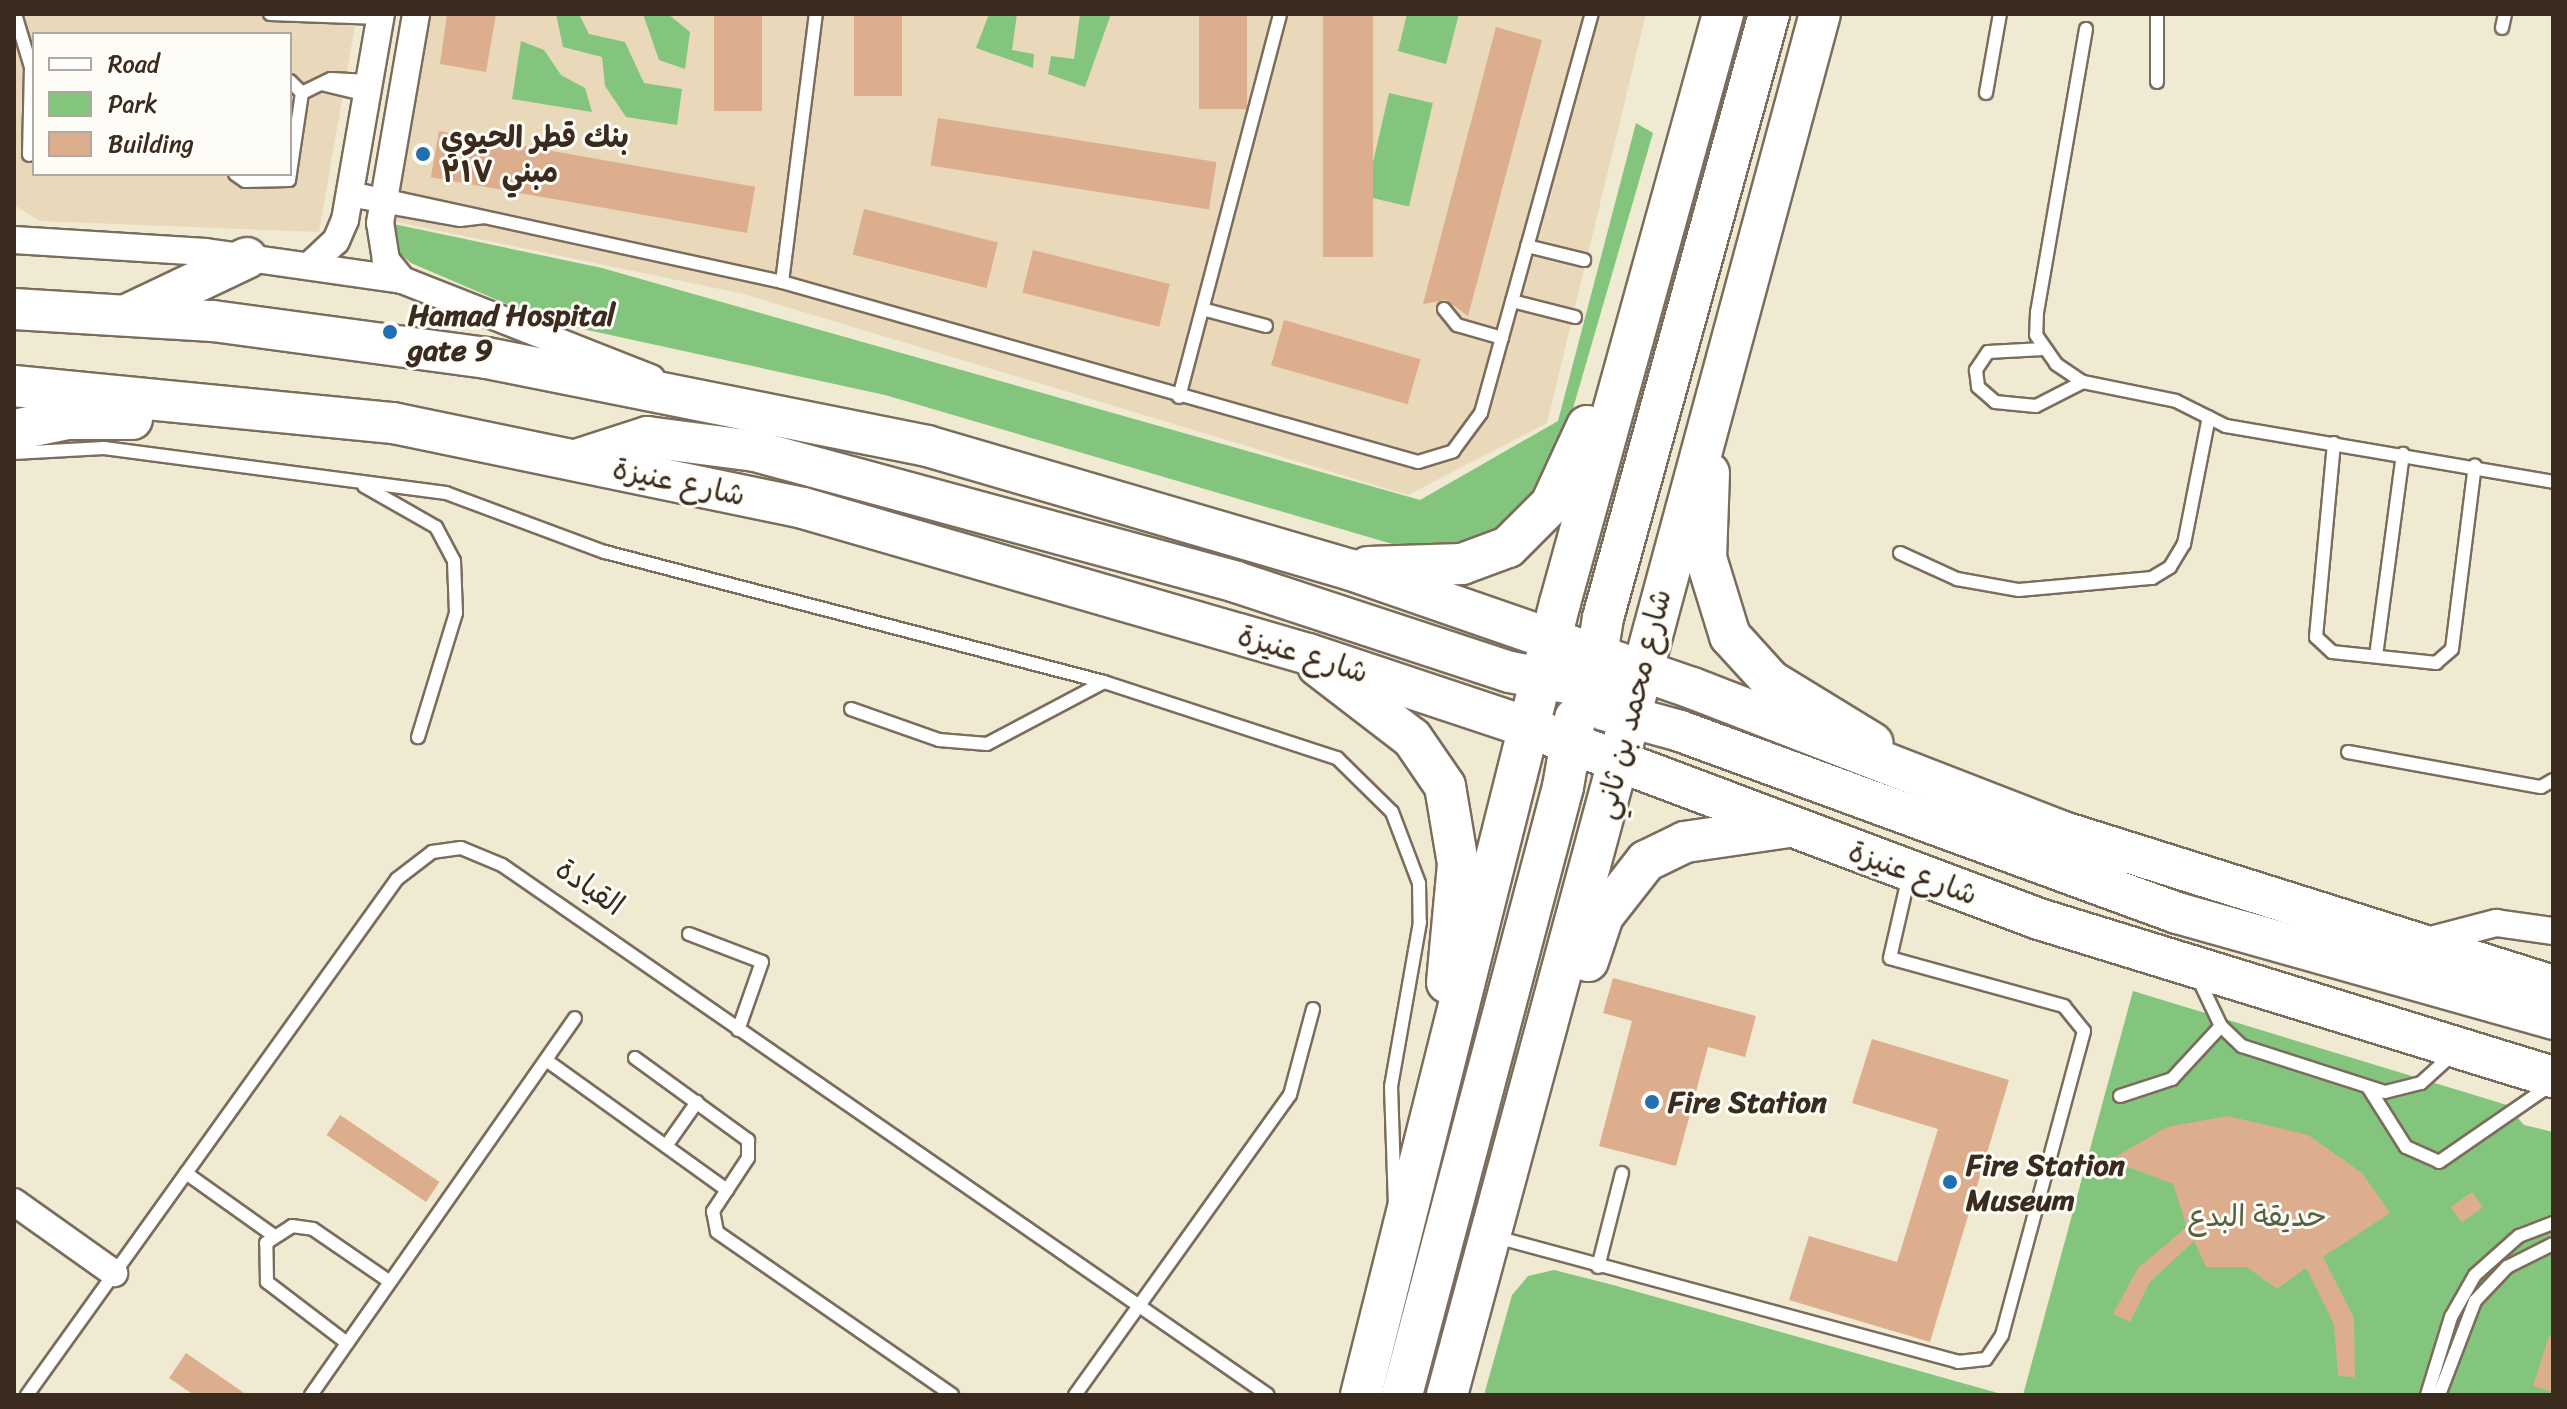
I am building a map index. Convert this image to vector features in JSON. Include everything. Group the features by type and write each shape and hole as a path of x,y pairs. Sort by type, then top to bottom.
{"main road":[{"path":"1554,639 1723,14"},
{"path":"1402,1395 1584,698 1769,14"},
{"name":"شارع محمد بن ثاني","path":"1641,671 1820,14"},
{"path":"129,314 247,258"},
{"path":"1351,570 1462,564 1527,533 1569,476 1630,310 1655,269"},
{"name":"شارع عنيزة","path":"14,309 129,314 297,331 679,392 927,446 1351,570 1554,639 1617,761 1910,872 2193,970 2553,1080"},
{"name":"شارع عنيزة","path":"14,386 174,397 393,423 803,508 1308,654 1530,728 1641,671 2060,831 2553,986"},
{"path":"14,430 67,419 133,418 174,397"},
{"path":"576,460 647,437 755,451 1064,532 1584,698 2177,913 2553,1019"},
{"path":"1702,450 1711,484 1706,558 1730,636 1771,681 1864,735 1890,764"},
{"path":"1308,654 1412,738 1445,786 1458,835 1447,988 1456,1021"},
{"path":"1361,1395 1530,728"},
{"name":"شارع محمد بن ثاني","path":"1447,1395 1617,761"},
{"path":"1538,1047 1571,1001 1603,916 1635,870 1685,842 1788,827"}],"street":[{"path":"402,280 381,248 383,200 416,14"},
{"path":"310,265 336,241 350,194 381,16"},
{"name":"شارع عنيزة","path":"14,240 247,258 402,280 679,392"},
{"path":"2419,943 2496,923 2553,931"},
{"path":"16,1208 114,1273"}],"lane":[{"path":"15,14 31,67 29,155"},
{"path":"270,14 381,16"},
{"path":"782,282 816,14"},
{"path":"1179,397 1206,310 1280,14"},
{"path":"350,194 483,217 782,282 1395,459 1430,460 1453,451 1477,424 1592,14"},
{"path":"1986,93 2000,14"},
{"path":"2157,14 2157,82"},
{"path":"2502,28 2505,14"},
{"path":"2086,29 2037,312 2043,349 2083,382 2176,401 2209,417 2553,482"},
{"path":"292,83 302,93"},
{"path":"302,93 321,84 368,88"},
{"path":"293,149 302,93"},
{"path":"248,176 286,182 287,176"},
{"path":"14,227 45,241"},
{"path":"1527,246 1584,260"},
{"path":"1512,301 1575,317"},
{"path":"1444,309 1457,325 1502,338"},
{"path":"1206,310 1266,326"},
{"path":"2043,349 1988,352 1976,370 1978,387 1995,402 2036,406 2083,382"},
{"path":"1900,553 1957,579 2019,590 2152,578 2170,567 2184,544 2209,417"},
{"path":"2334,443 2316,637 2332,652 2436,663 2452,649 2475,465"},
{"path":"14,453 104,448 446,493 605,552 1104,682 1328,754 1367,782 1402,828 1421,903 1389,1124 1402,1238"},
{"path":"2376,656 2403,454"},
{"path":"354,481 436,527 454,561 456,613 418,737"},
{"path":"851,709 939,740 987,744 1104,682"},
{"path":"2348,752 2541,787 2553,780"},
{"name":"القيادة","path":"27,1395 397,879 432,852 461,848 489,856 1137,1309 1268,1395"},
{"path":"1490,1235 1598,1267 1958,1362 1986,1359 1997,1349 2084,1031 2064,1006 1890,958 1910,872"},
{"path":"689,934 762,962 738,1030"},
{"path":"2193,970 2221,1026 2254,1053 2368,1087 2410,1088 2456,1051"},
{"path":"1075,1395 1290,1095 1313,1009"},
{"path":"311,1395 575,1018"},
{"path":"2120,1096 2172,1079 2221,1026"},
{"path":"635,1058 697,1102 751,1146 713,1211 717,1232 952,1395"},
{"path":"546,1060 727,1190"},
{"path":"2368,1087 2406,1147 2439,1162 2553,1080"},
{"path":"666,1146 697,1102"},
{"path":"186,1173 273,1235"},
{"path":"1598,1267 1622,1173"},
{"path":"2427,1395 2451,1317 2475,1275 2505,1246 2553,1223"},
{"path":"347,1343 267,1282 262,1253 273,1235 292,1226 313,1229 390,1282"},
{"path":"2439,1395 2475,1301 2507,1267 2553,1244"}],"shaded area":[{"path":"14,14 357,14 319,232 40,221 14,205"},
{"path":"418,14 1646,14 1547,423 1408,495 744,294 387,220"}],"green space":[{"path":"556,14 579,14 589,34 625,42 644,83 682,89 677,125 626,117 605,86 602,57 563,47"},
{"path":"643,14 668,14 690,32 685,69 659,60"},
{"path":"989,14 1017,14 1012,50 1034,54 1033,68 976,48"},
{"path":"1080,14 1111,14 1085,87 1048,74 1051,56 1074,59"},
{"path":"1407,14 1459,14 1446,64 1398,51"},
{"path":"521,41 544,50 561,75 585,88 592,112 512,99"},
{"path":"1389,93 1433,103 1409,206 1365,196"},
{"path":"1636,123 1653,133 1554,474 1496,539 1416,551 885,395 546,321 411,263 396,250 389,223 602,268 1420,500 1558,421"},
{"name":"حديقة البدع","path":"2133,991 2507,1105 2524,1125 2553,1132 2553,1395 2023,1395"},
{"path":"1554,1270 2005,1395 1484,1395 1512,1295 1528,1276"}],"building":[{"path":"447,14 496,14 486,72 440,64"},
{"path":"714,14 762,14 762,111 714,111"},
{"path":"854,14 902,14 902,96 854,96"},
{"path":"1199,14 1247,14 1247,109 1199,109"},
{"path":"1323,14 1373,14 1373,257 1323,257"},
{"path":"1496,27 1542,40 1468,316 1446,300 1423,304"},
{"path":"938,118 1217,162 1209,210 930,165"},
{"path":"439,131 755,187 747,233 431,177"},
{"path":"864,209 998,242 987,288 853,255"},
{"path":"1033,250 1170,284 1159,327 1022,293"},
{"path":"1284,320 1420,359 1408,404 1271,365"},
{"name":"Fire Station","path":"1613,978 1756,1016 1745,1057 1708,1047 1676,1166 1599,1146 1632,1021 1603,1013"},
{"name":"Fire Station Museum","path":"1872,1039 2009,1080 1930,1342 1789,1300 1809,1236 1897,1262 1938,1129 1852,1103"},
{"path":"340,1115 439,1182 426,1202 327,1135"},
{"path":"2228,1116 2308,1135 2362,1173 2390,1213 2323,1257 2354,1318 2355,1377 2338,1376 2334,1324 2306,1268 2277,1289 2247,1267 2206,1267 2194,1241 2150,1282 2130,1322 2113,1314 2138,1268 2187,1227 2173,1184 2110,1160 2167,1127"},
{"path":"2472,1192 2483,1208 2462,1222 2451,1207"},
{"path":"2549,1336 2553,1337 2553,1392 2533,1386"},
{"path":"186,1353 247,1395 194,1395 169,1378"}],"place":[{"name":"بنك قطر الحيوي مبني ٣١٧","path":"423,154"},
{"name":"Hamad Hospital gate 9","path":"390,332"},
{"name":"Fire Station","path":"1652,1102"},
{"name":"Fire Station Museum","path":"1950,1182"}]}
